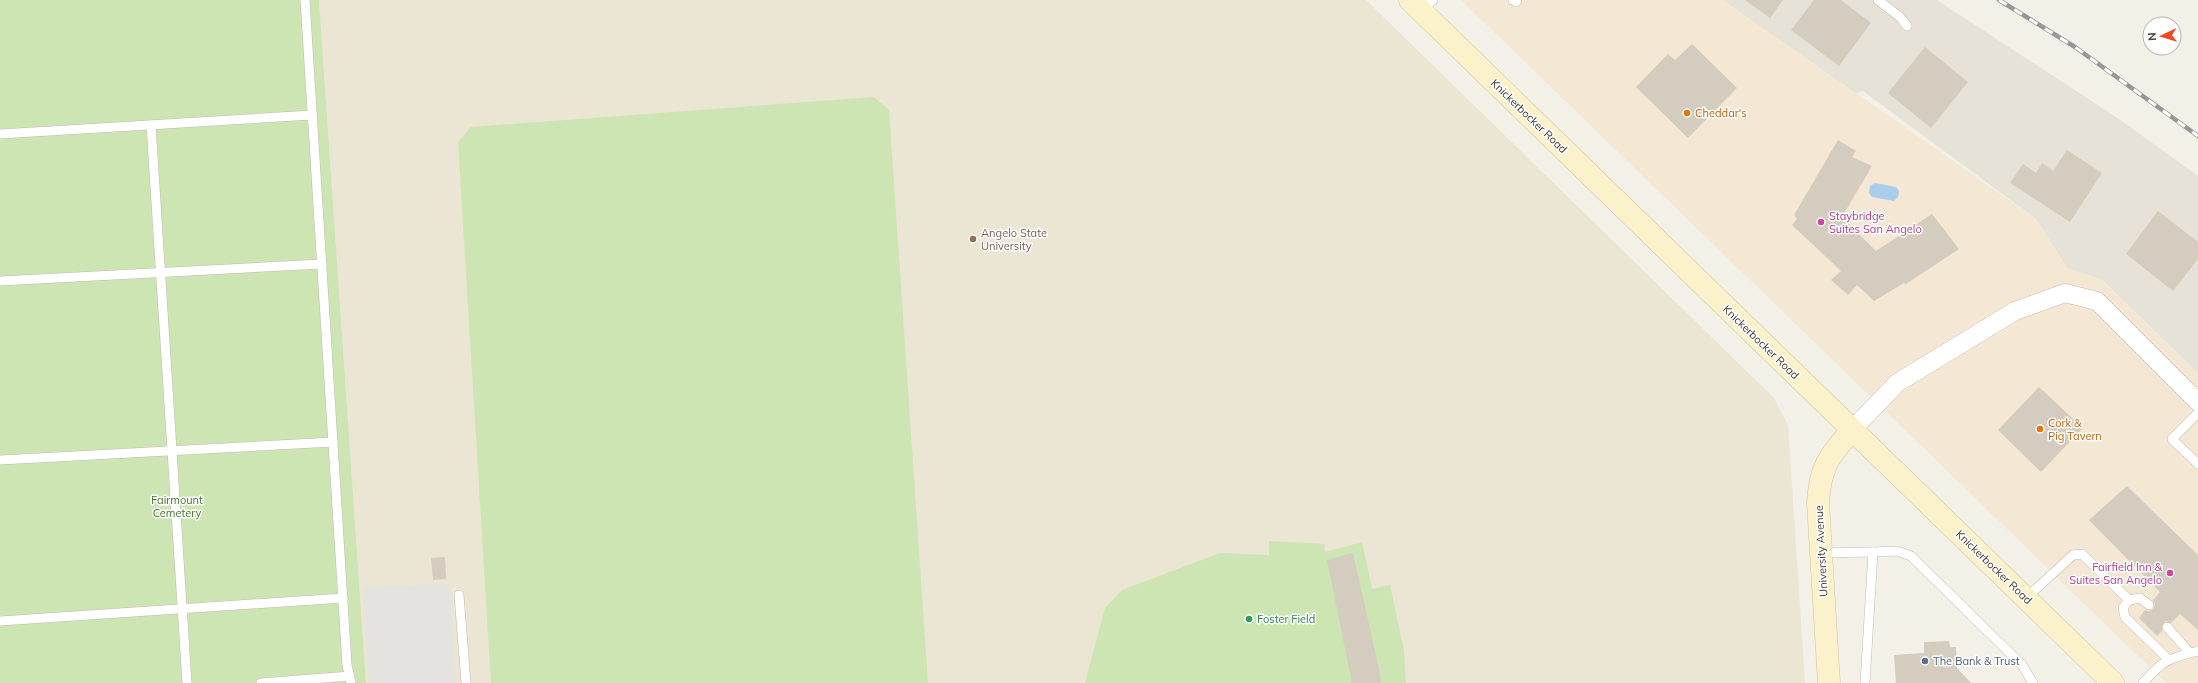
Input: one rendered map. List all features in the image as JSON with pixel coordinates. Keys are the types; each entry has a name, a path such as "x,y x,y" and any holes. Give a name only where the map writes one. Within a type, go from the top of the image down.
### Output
{"main road":[{"name":"Knickerbocker Road","path":"1421,4 1852,430 2026,598 2109,681"},
{"name":"University Avenue","path":"1829,683 1818,503 1819,481 1830,455 1852,430"}],"street":[{"path":"1852,430 1897,382 2015,311 2065,293 2098,301 2198,402"}],"lane":[{"path":"261,683 351,680 347,665 305,0"},
{"path":"1513,0 1516,2 1517,0"},
{"path":"1878,0 1900,17 1907,26"},
{"path":"0,134 312,115"},
{"path":"151,124 187,683"},
{"path":"0,281 322,264"},
{"path":"2198,413 2172,439 2198,464"},
{"path":"0,460 333,442"},
{"path":"1821,552 1897,551 1911,556 2022,665 2034,683"},
{"path":"1865,683 1873,552"},
{"path":"2026,598 2073,555 2082,554 2129,600"},
{"path":"459,595 466,683"},
{"path":"0,621 343,598"},
{"path":"2149,605 2140,598 2129,600 2123,608 2125,617 2168,659"},
{"path":"2167,627 2194,652"},
{"path":"2143,683 2154,670 2168,659 2194,652"}],"shaded area":[{"name":"Angelo State University","path":"319,0 1366,0 1774,398 1788,425 1805,683 366,683"},
{"path":"1461,0 1723,0 2036,219 2067,268 2102,280 2198,373 2198,683 2166,683"},
{"path":"1716,0 1937,0 2119,119 2198,176 2198,373 2102,280 2067,268 2036,219 1863,91 1848,96"},
{"path":"450,583 456,683 369,683 363,588"}],"green space":[{"name":"Fairmount Cemetery","path":"0,0 319,0 366,683 0,683"},
{"path":"874,97 889,110 928,683 491,683 458,142 471,127"},
{"name":"Foster Field","path":"1269,541 1324,544 1325,552 1362,542 1372,589 1390,585 1404,651 1406,683 1085,683 1105,608 1122,590 1220,553 1269,555"}],"water":[{"path":"1875,183 1896,187 1899,191 1898,197 1894,201 1872,197 1869,193 1870,186"}],"building":[{"path":"1745,0 1783,0 1770,18"},
{"path":"1814,0 1841,0 1871,23 1839,66 1791,30"},
{"name":"Cheddar's","path":"1692,44 1737,88 1688,138 1636,87 1668,54 1675,60"},
{"path":"1925,47 1968,82 1931,128 1888,93"},
{"name":"Staybridge Suites San Angelo","path":"1838,140 1856,151 1852,157 1872,166 1842,217 1876,251 1932,214 1959,249 1906,284 1904,283 1874,301 1857,285 1848,295 1831,280 1841,271 1792,225 1797,219 1794,215"},
{"path":"2067,150 2102,173 2070,222 2010,183 2023,164 2036,173 2042,163 2053,171"},
{"path":"2158,211 2198,242 2198,259 2173,291 2126,254"},
{"name":"Cork & Pig Tavern","path":"2039,387 2083,428 2041,472 1998,430"},
{"name":"Fairfield Inn & Suites San Angelo","path":"2127,486 2198,555 2198,630 2180,614 2171,623 2166,621 2163,623 2162,631 2157,636 2139,618 2145,610 2149,611 2153,609 2155,605 2153,600 2160,592 2089,520"},
{"path":"1353,553 1381,683 1352,683 1327,560"},
{"path":"445,557 446,579 433,580 431,558"},
{"name":"The Bank & Trust","path":"1949,641 1950,647 1956,647 1957,668 1971,683 1896,683 1894,655 1924,653 1924,642"}],"railway":[{"path":"1999,0 2075,47 2198,136"}],"place":[{"name":"Cheddar's","path":"1687,113"},
{"name":"Staybridge Suites San Angelo","path":"1821,222"},
{"name":"Angelo State University","path":"973,239"},
{"name":"Cork & Pig Tavern","path":"2040,429"},
{"name":"Fairfield Inn & Suites San Angelo","path":"2170,573"},
{"name":"Foster Field","path":"1249,619"},
{"name":"The Bank & Trust","path":"1925,661"}]}
